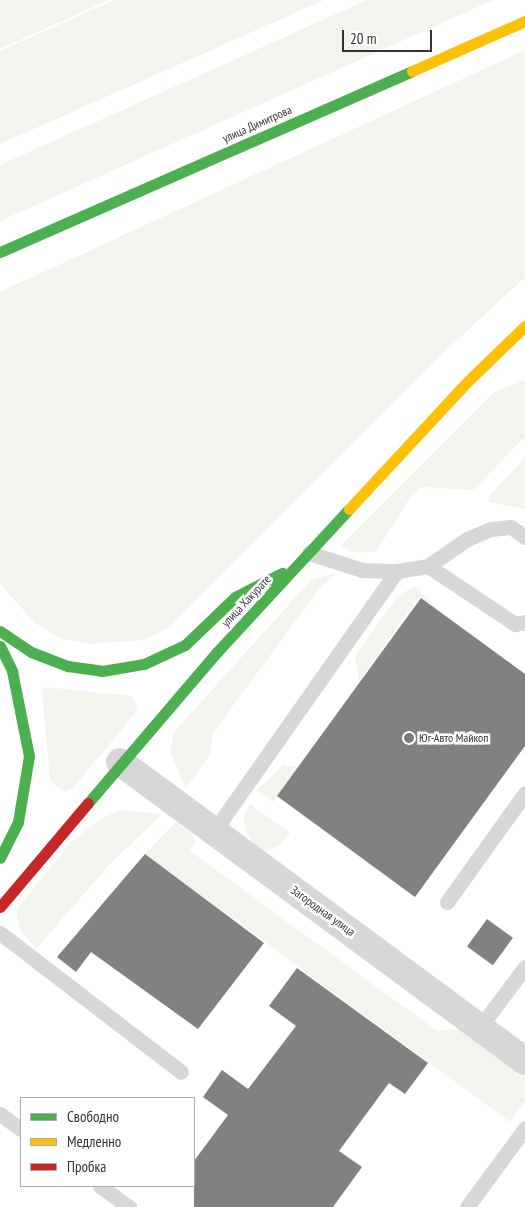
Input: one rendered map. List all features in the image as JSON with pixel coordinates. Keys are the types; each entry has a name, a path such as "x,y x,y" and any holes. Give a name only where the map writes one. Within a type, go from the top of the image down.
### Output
{"main road":[{"name":"улица Димитрова","path":"0,252 525,21"},
{"name":"улица Хакурате","path":"0,907 120,762 298,564 525,326"},
{"path":"0,631 31,652 68,666 102,671 144,664 185,645 235,597 298,564"},
{"path":"0,646 12,671 29,756 18,822 0,858"}],"street":[{"name":"Загородная улица","path":"120,762 525,1061"}],"lane":[{"path":"309,553 362,570 397,571 428,566 468,539 491,529 512,527 525,536"},
{"path":"428,566 515,624 525,622"},
{"path":"214,831 397,571"},
{"path":"447,902 525,793"},
{"path":"0,933 181,1072"},
{"path":"480,1027 525,967"},
{"path":"0,1114 20,1128"},
{"path":"467,1207 525,1128"},
{"path":"101,1187 129,1207"}],"shaded area":[{"path":"0,0 109,0 0,49"},
{"path":"114,0 324,0 0,144 0,51"},
{"path":"367,0 493,0 0,221 0,165"},
{"path":"525,50 525,277 440,356 170,626 144,640 89,644 59,638 35,623 0,584 0,292"},
{"path":"525,380 525,437 473,490 422,487 411,496 376,552 352,552 341,545 493,393"},
{"path":"525,458 525,509 489,502 490,495"},
{"path":"336,573 320,588 212,734 211,753 186,788 170,752 174,732 311,580"},
{"path":"415,586 441,612 420,596 359,681 355,656 398,596"},
{"path":"45,687 131,696 137,704 136,712 73,788 64,792 50,781 42,690"},
{"path":"283,765 298,767 273,802 257,790"},
{"path":"250,804 290,833 279,846 267,851 255,845 246,832 244,817"},
{"path":"120,810 162,814 110,864 36,949 20,929 16,910 71,842 101,819"},
{"path":"176,822 192,833 195,842 190,851 437,1031 463,1028 525,1073 525,1102 510,1122 145,854"}],"building":[{"path":"421,598 525,674 525,746 415,897 277,796"},
{"path":"145,854 264,943 198,1029 91,952 76,972 57,957"},
{"path":"487,919 513,938 493,965 467,947"},
{"path":"297,968 428,1063 405,1094 389,1083 339,1151 362,1167 333,1207 194,1207 195,1160 228,1115 203,1097 222,1070 248,1089 296,1026 269,1006"}],"traffic: fast":[{"path":"0,252 412,71"},
{"path":"88,803 217,652 349,509"},
{"path":"0,631 31,652 68,666 102,671 144,664 185,645 235,597 282,573"},
{"path":"0,646 12,671 29,756 18,822 0,858"}],"traffic: slow":[{"path":"412,71 525,21"},
{"path":"349,509 469,380 525,326"}],"traffic: jam":[{"path":"0,907 88,803"}],"place":[{"name":"Юг-Авто Майкоп","path":"409,738"}]}
